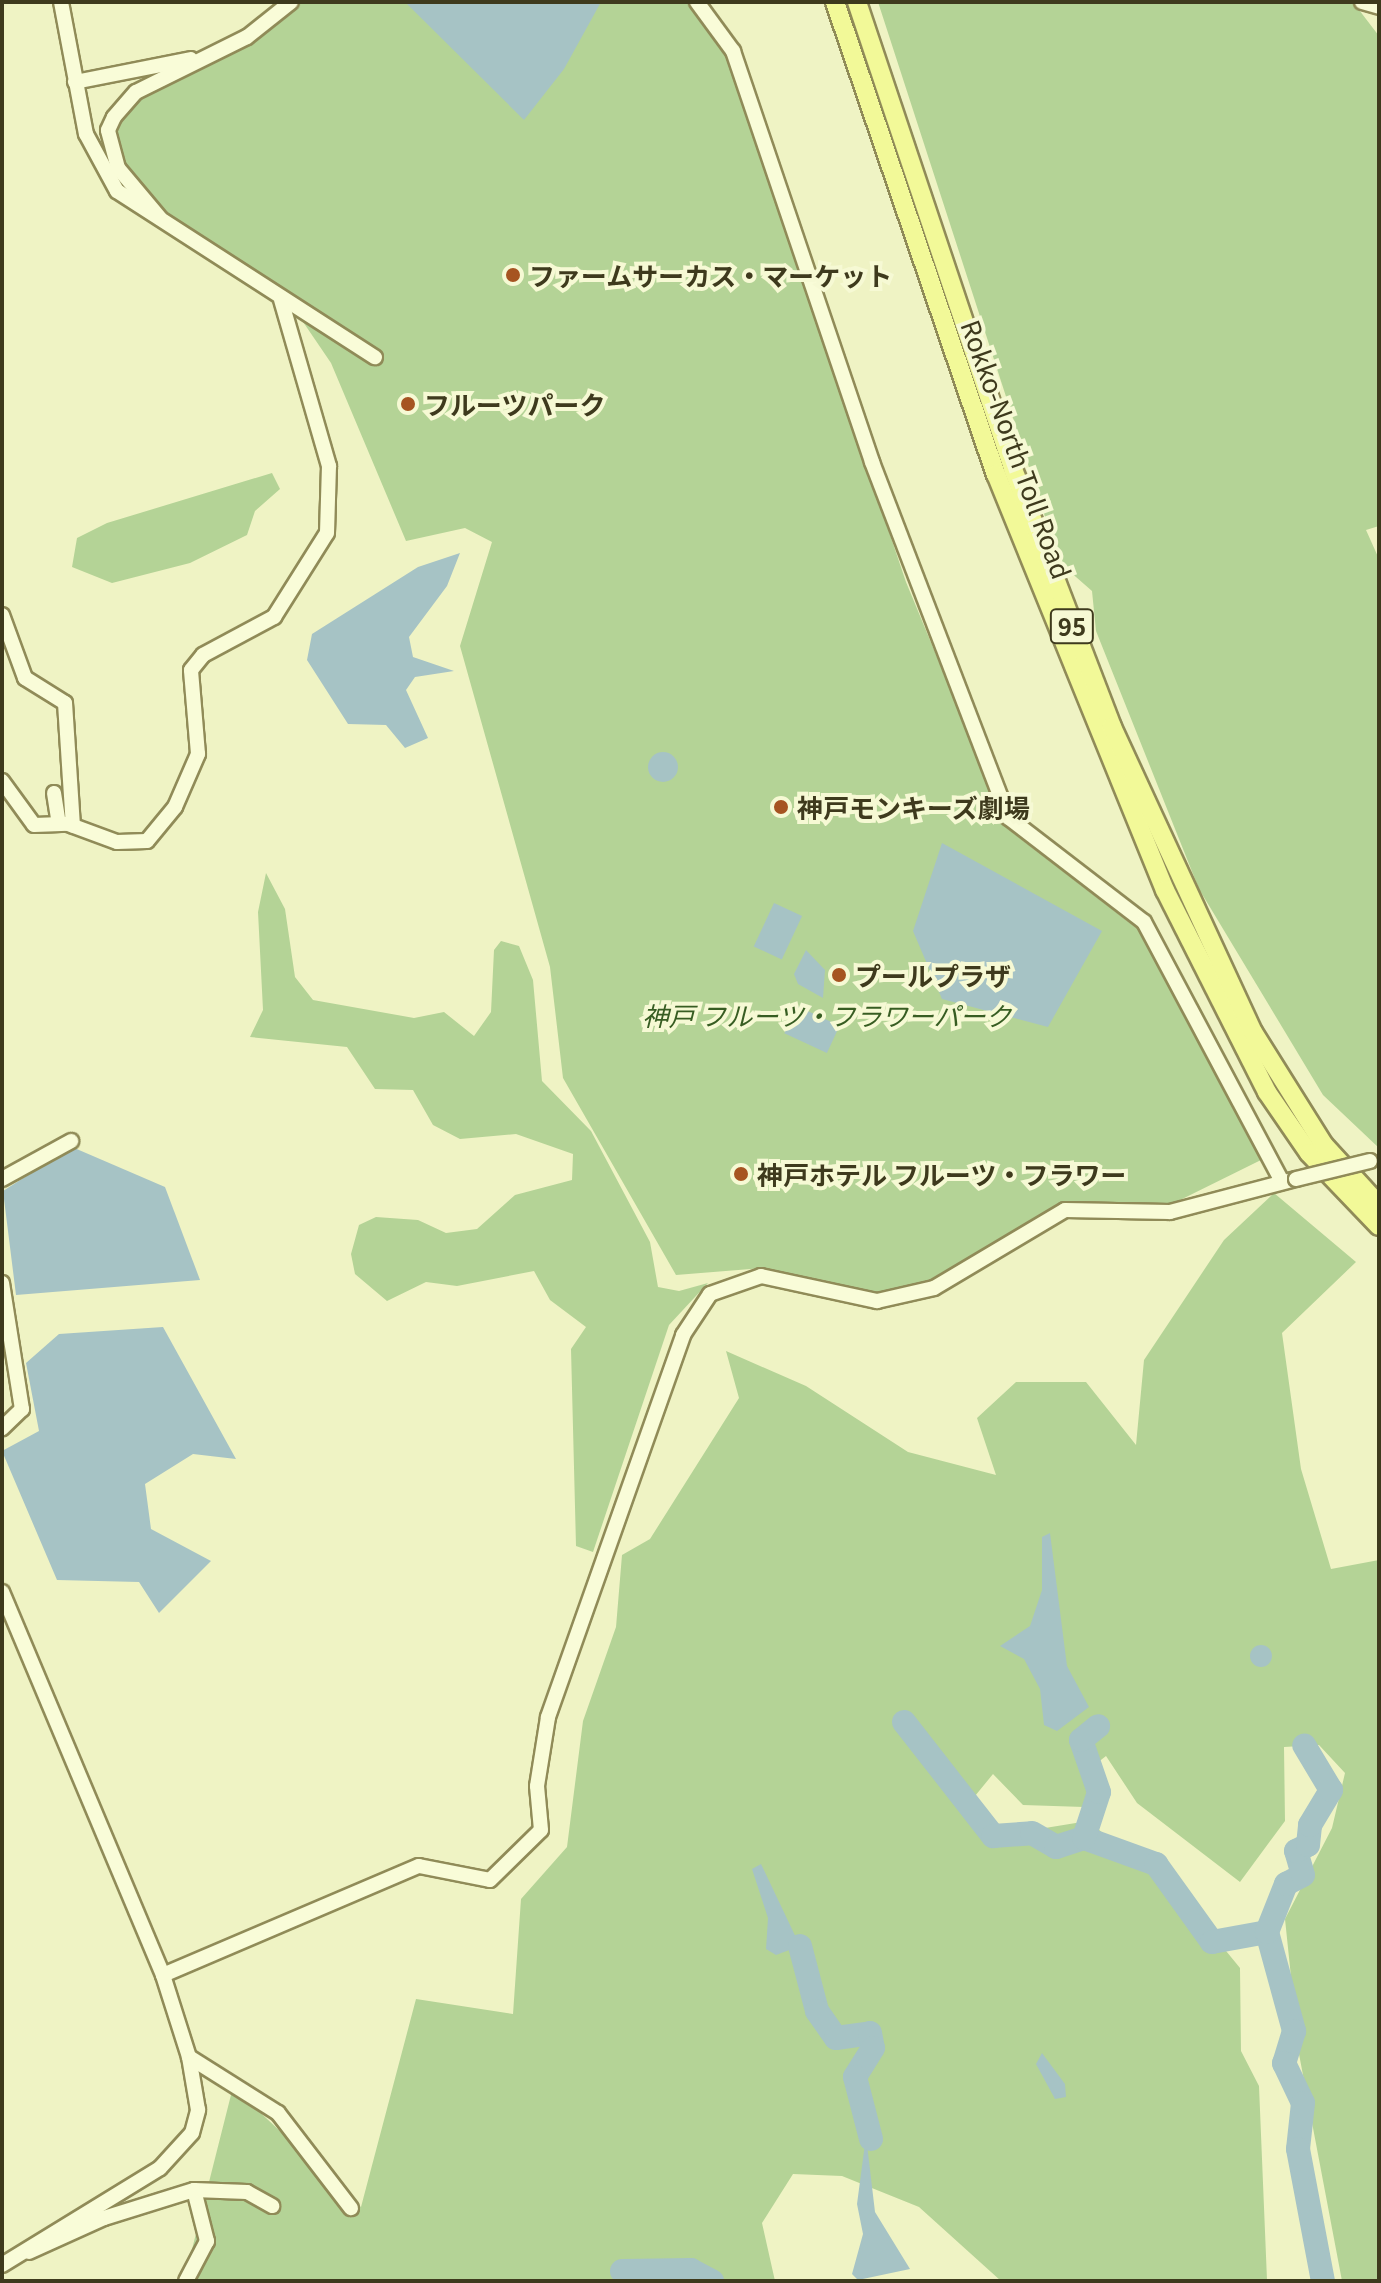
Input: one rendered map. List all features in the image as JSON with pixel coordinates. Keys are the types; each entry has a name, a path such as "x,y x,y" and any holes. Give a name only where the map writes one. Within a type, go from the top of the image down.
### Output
{"main road":[{"path":"827,2 867,89"},
{"name":"Rokko-North Toll Road","path":"835,2 996,474 1165,890 1267,1092 1309,1153 1379,1226"},
{"name":"Rokko-North Toll Road","path":"857,2 1013,469 1118,741 1209,948 1268,1059 1324,1145 1379,1205"}],"street":[{"path":"61,2 86,134 104,174 132,206 375,357"},
{"path":"188,242 123,179 108,130 136,92 199,57 247,37 291,2"},
{"path":"697,2 733,51 872,462 1009,818 1144,922 1289,1180"},
{"path":"1362,2 1379,7"},
{"path":"75,82 199,57"},
{"path":"2,781 34,825 66,825 132,844 161,827 198,754 191,670 203,655 274,617 327,533 329,466 281,300"},
{"path":"2,615 25,678 65,703 66,825"},
{"path":"54,793 66,825"},
{"path":"2,1179 71,1141"},
{"path":"163,1975 419,1866 490,1880 513,1866 541,1830 537,1786 548,1717 683,1335 710,1294 761,1276 877,1301 934,1288 1065,1210 1170,1212 1375,1160"},
{"path":"2,1285 22,1409 2,1442"},
{"path":"2,1428 22,1409"},
{"path":"2,1592 163,1975 189,2057 198,2110 180,2152 2,2265"},
{"path":"189,2057 278,2113 351,2208"},
{"path":"18,2255 194,2190 247,2192 272,2206"},
{"path":"186,2281 207,2241 194,2190"}],"green space":[{"name":"神戸 フルーツ・フラワーパーク","path":"294,2 691,2 728,56 906,582 1008,829 1139,930 1261,1160 1170,1205 1065,1206 931,1283 880,1293 763,1268 676,1275 563,1078 550,967 460,646 492,542 465,528 406,541 331,363 282,291 130,191 117,132 128,106"},
{"path":"878,2 1353,2 1379,36 1379,526 1366,530 1379,559 1379,1148 1323,1095 1199,889 1096,631 1092,591 1060,563"},
{"path":"272,473 280,489 255,511 247,535 190,563 112,583 72,567 77,538 107,523"},
{"path":"266,873 285,909 295,977 313,1000 414,1018 444,1012 474,1036 491,1012 494,950 501,941 519,946 533,980 542,1081 591,1131 650,1242 658,1287 679,1291 708,1283 669,1325 593,1552 576,1546 571,1349 586,1327 550,1300 534,1271 457,1286 426,1282 387,1301 355,1274 351,1254 359,1225 376,1217 418,1220 446,1233 477,1229 515,1195 572,1180 573,1154 516,1134 460,1139 433,1125 413,1090 375,1089 347,1047 250,1037 263,1010 258,912"},
{"path":"1274,1193 1356,1262 1282,1333 1301,1469 1331,1569 1379,1560 1379,2281 1342,2281 1299,2054 1285,1919 1332,1828 1345,1773 1319,1745 1284,1747 1285,1821 1240,1882 1137,1803 1106,1756 1092,1767 1084,1807 1023,1805 993,1774 975,1796 1002,1835 1088,1821 1181,1896 1240,1968 1241,2051 1259,2086 1267,2280 1001,2281 919,2207 842,2176 793,2174 762,2223 775,2281 184,2281 233,2087 361,2207 416,1999 513,2014 521,1899 567,1847 583,1721 616,1627 622,1555 650,1539 739,1398 726,1351 806,1386 908,1452 996,1475 977,1418 1016,1382 1086,1382 1136,1445 1144,1360 1224,1240"}],"water":[{"path":"601,2 564,69 524,120 407,4"},
{"path":"460,553 447,586 409,637 413,657 454,671 415,677 406,690 428,738 405,748 386,725 348,724 307,660 312,634 418,567"},
{"path":"663,752 674,756 678,767 674,778 663,782 652,778 648,767 652,756"},
{"path":"942,843 1102,931 1048,1027 942,999 913,931"},
{"path":"774,903 802,916 782,960 754,947"},
{"path":"806,950 825,970 823,998 798,984 794,974"},
{"path":"797,1006 840,1026 827,1053 784,1033"},
{"path":"72,1147 165,1187 200,1280 16,1295 3,1191"},
{"path":"163,1327 236,1459 193,1454 145,1484 151,1529 211,1561 159,1613 139,1582 57,1580 2,1451 39,1431 26,1363 59,1334"},
{"path":"1050,1533 1067,1666 1089,1707 1057,1731 1044,1725 1040,1689 1024,1659 1000,1646 1030,1626 1042,1590 1042,1537"},
{"path":"1261,1645 1269,1648 1272,1656 1269,1664 1261,1667 1253,1664 1250,1656 1253,1648"},
{"path":"761,1864 800,1946 776,1955 766,1949 768,1918 752,1869"},
{"path":"1042,2053 1065,2084 1066,2097 1055,2099 1036,2064"},
{"path":"866,2136 875,2212 910,2269 858,2280 852,2274 863,2234 857,2204"}],"waterway":[{"path":"904,1722 993,1836 1032,1833 1056,1847 1084,1838 1156,1864 1212,1942 1267,1932 1294,2031 1284,2063 1303,2103 1298,2149 1323,2281"},
{"path":"1084,1838 1099,1792 1081,1740 1098,1726"},
{"path":"1267,1932 1286,1884 1303,1875 1296,1851 1308,1845 1310,1825 1331,1790 1304,1745"},
{"path":"800,1946 817,2011 836,2038 870,2033 873,2048 855,2077 871,2139"},
{"path":"622,2271 691,2270 712,2281"}],"place":[{"name":"ファームサーカス・マーケット","path":"513,275"},
{"name":"フルーツパーク","path":"408,404"},
{"name":"神戸モンキーズ劇場","path":"781,807"},
{"name":"プールプラザ","path":"839,975"},
{"name":"神戸ホテル フルーツ・フラワー","path":"741,1174"}]}
